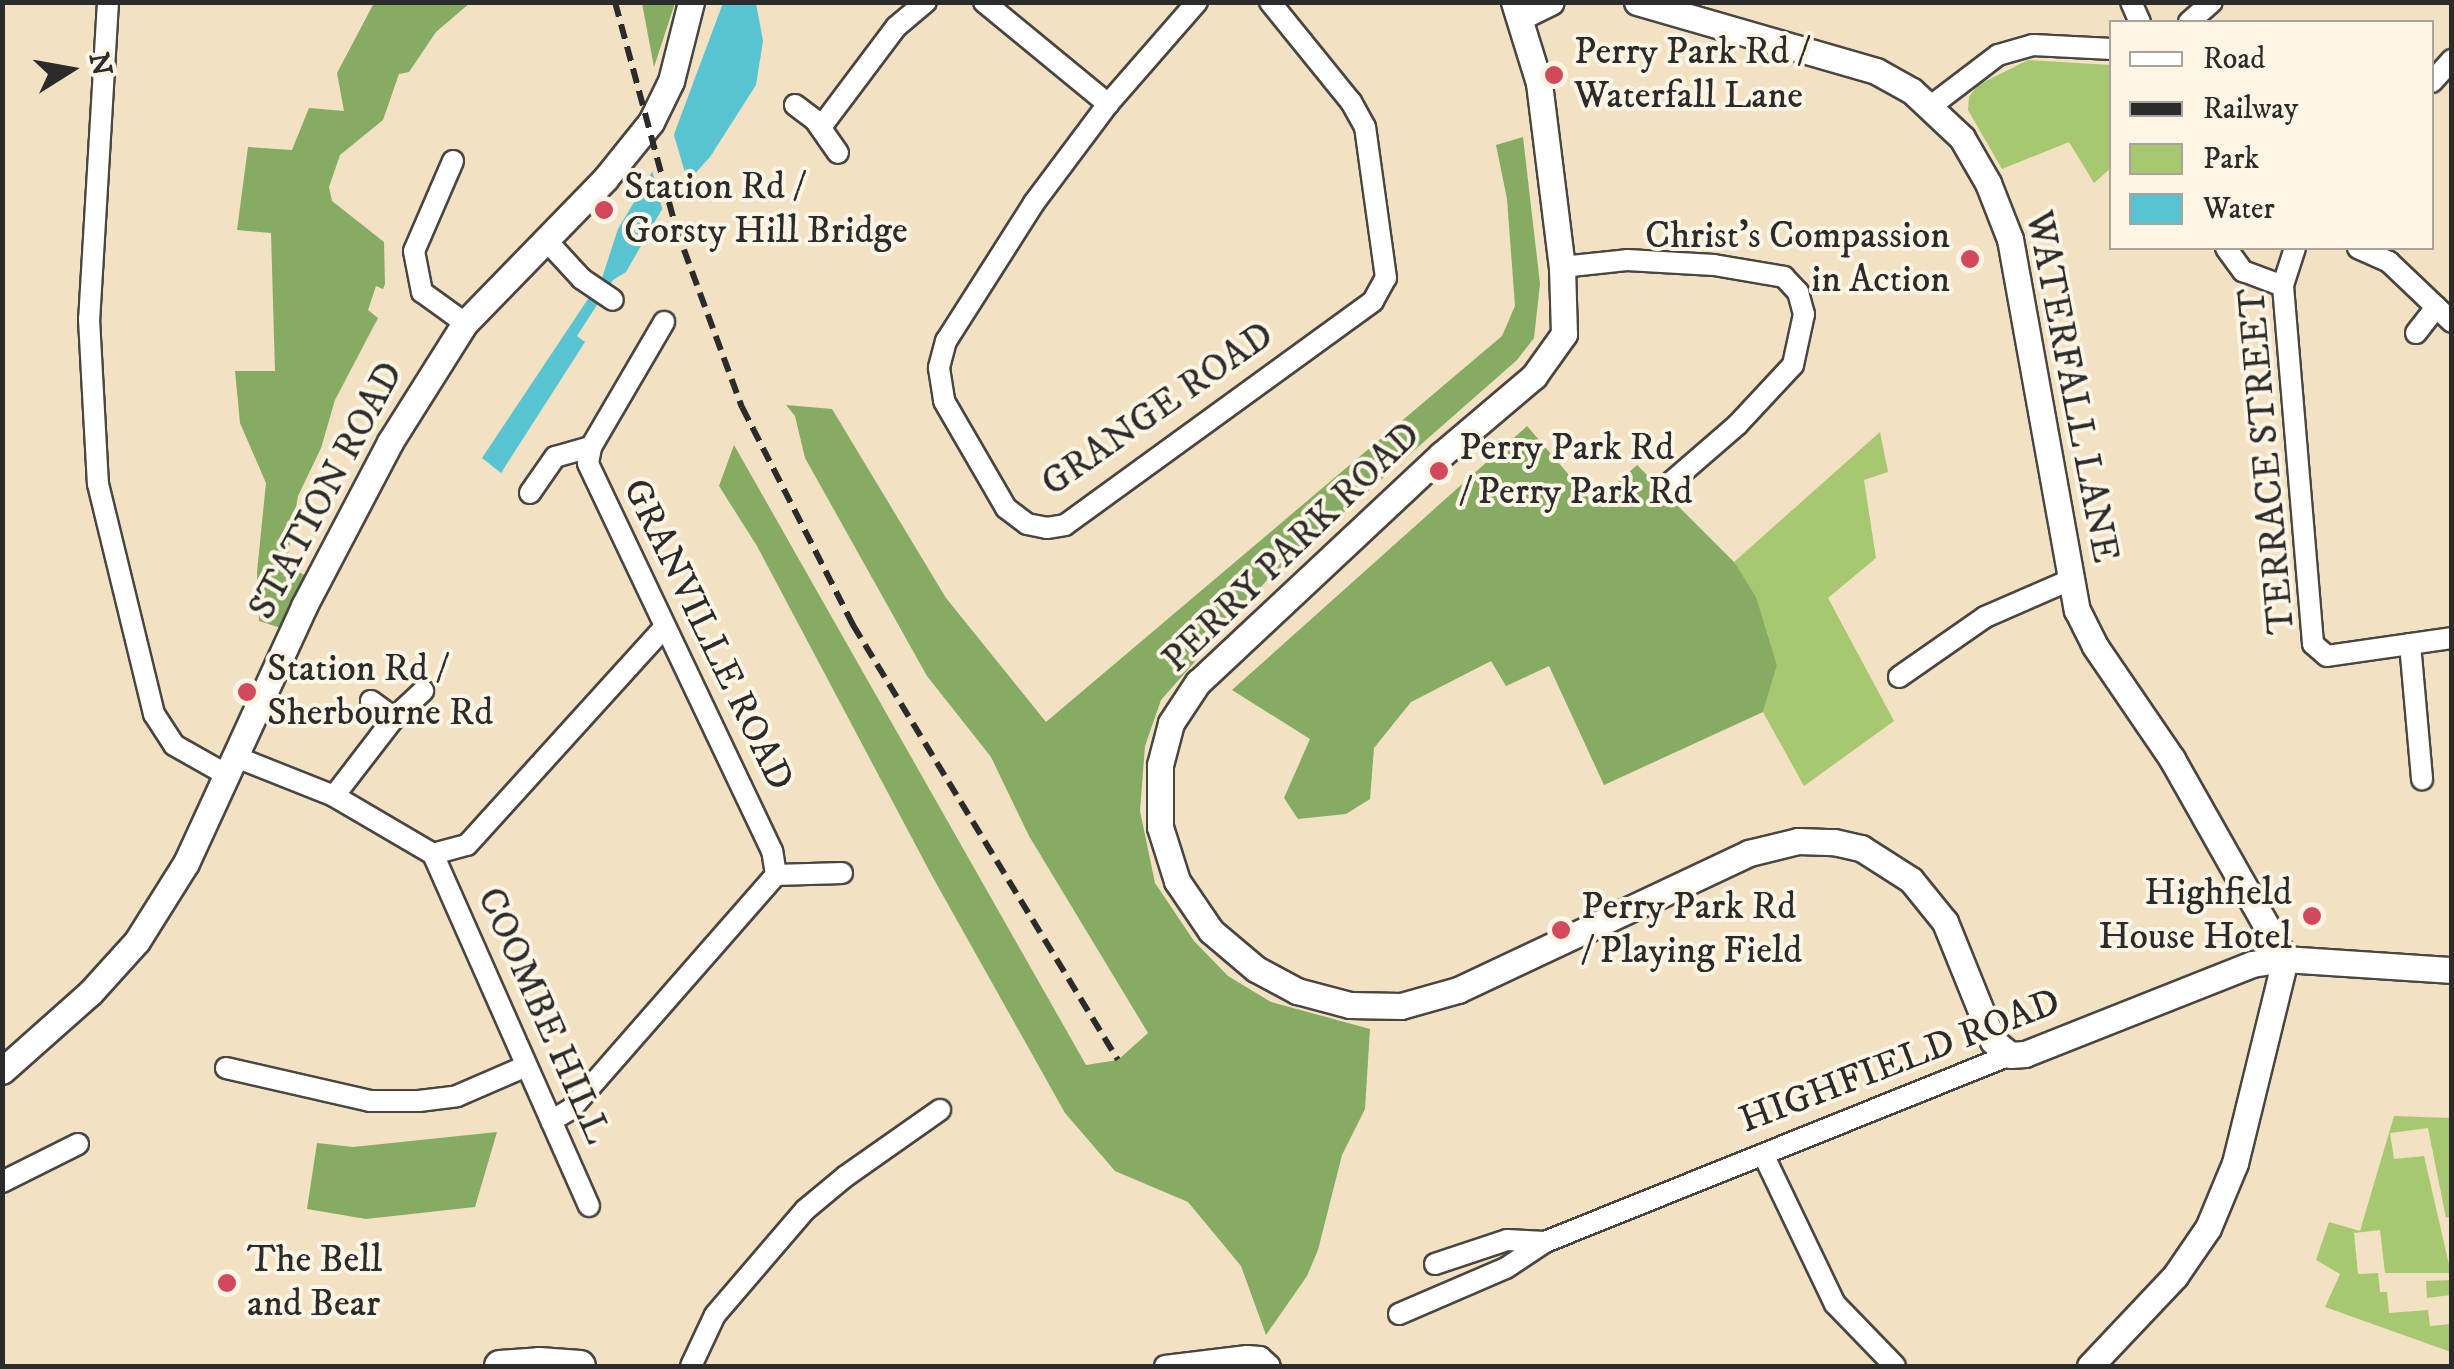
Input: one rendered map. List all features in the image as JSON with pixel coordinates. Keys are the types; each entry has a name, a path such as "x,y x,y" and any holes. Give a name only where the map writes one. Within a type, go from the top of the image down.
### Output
{"main road":[{"path":"500,1366 580,1366"}],"street":[{"path":"108,2 89,320 98,484 154,714 174,744 334,796 433,854 468,845 664,626"},
{"name":"STATION ROAD","path":"2,1070 90,993 136,941 186,863 345,524 465,322 605,179 652,122 670,80 691,2"},
{"path":"821,128 896,27 926,2"},
{"path":"984,2 1108,104"},
{"name":"GRANGE ROAD","path":"1197,2 1108,104 982,279 946,341 939,368 944,401 1006,508 1028,524 1065,526 1372,301 1386,278 1365,127 1352,102 1270,2"},
{"path":"1517,10 1551,2"},
{"name":"WATERFALL LANE","path":"1637,2 1876,71 1931,106 1962,138 1988,184 2010,239 2077,610 2095,646 2172,759 2285,959"},
{"path":"2191,20 2212,2"},
{"name":"PERRY PARK ROAD","path":"1517,10 1540,83 1562,267 1564,334 1546,365 1198,682 1171,724 1160,765 1160,827 1169,862 1188,902 1234,952 1296,992 1350,1006 1401,1006 1458,990 1749,852 1798,841 1861,848 1911,880 1945,922 1994,1041 2010,1055"},
{"path":"1931,106 1998,55 2034,45 2109,49"},
{"path":"2434,80 2452,60"},
{"path":"796,105 821,128 838,153"},
{"path":"452,161 414,251 422,292 465,322"},
{"path":"546,240 582,279 613,300"},
{"path":"2227,250 2243,271 2282,286"},
{"name":"TERRACE STREET","path":"2294,250 2282,286 2314,644 2327,656 2452,638"},
{"path":"2362,250 2389,262 2444,314 2416,333"},
{"path":"1562,267 1627,260 1714,266 1784,277 1798,292 1804,314 1793,365 1737,425 1663,489"},
{"name":"GRANVILLE ROAD","path":"664,322 591,447 588,463 772,851 776,876"},
{"path":"530,492 555,458 591,447"},
{"path":"1899,677 1986,617 2070,580"},
{"path":"2410,644 2422,779"},
{"path":"334,796 394,718 423,691"},
{"path":"371,701 394,718"},
{"name":"COOMBE HILL","path":"433,854 524,1067 589,1206"},
{"path":"550,1121 571,1110 776,876 842,873"},
{"path":"2090,1366 2175,1276 2208,1228 2235,1163 2285,959"},
{"name":"HIGHFIELD ROAD","path":"1546,1242 2010,1055 2025,1054 2252,964 2285,959 2452,970"},
{"path":"226,1068 370,1101 419,1101 456,1096 524,1067"},
{"path":"691,1366 715,1316 805,1210 940,1110"},
{"path":"2,1182 78,1144"},
{"path":"1764,1156 1835,1304 1896,1366"},
{"path":"1435,1264 1507,1240 1546,1242"},
{"path":"1399,1314 1506,1268 1546,1242"},
{"path":"1165,1366 1247,1356 1260,1357 1270,1366"}],"green space":[{"path":"374,3 470,3 436,32 409,72 399,74 383,120 340,155 329,187 332,201 384,242 385,284 383,289 376,286 368,310 378,318 335,400 321,448 298,496 286,566 307,576 284,629 259,621 257,572 266,483 240,423 235,371 275,371 271,233 237,230 248,147 292,150 309,108 344,111 337,73"},
{"path":"642,3 675,3 654,67"},
{"path":"2028,60 2109,65 2109,170 2094,183 2069,142 2002,169 1968,110 1969,97 1978,85"},
{"path":"1523,137 1540,284 1534,338 1517,360 1268,579 1161,700 1145,746 1140,811 1155,883 1194,941 1228,976 1271,1002 1370,1029 1365,1109 1342,1155 1318,1250 1307,1276 1266,1335 1241,1266 1188,1202 1115,1171 1065,1113 931,874 757,546 719,486 734,445 1086,1065 1118,1060 1148,1033 1029,836 991,757 927,676 805,458 795,416 786,405 832,409 946,598 1046,722 1502,336 1515,306 1507,199 1496,145"},
{"path":"1527,426 1594,504 1637,465 1734,562 1756,597 1777,666 1763,712 1604,785 1549,666 1506,686 1491,661 1411,702 1374,748 1370,799 1346,814 1298,819 1284,798 1310,739 1232,690"},
{"path":"1880,432 1888,472 1864,480 1876,558 1828,598 1894,721 1804,786 1763,712 1777,666 1734,562"},
{"path":"2394,1116 2451,1118 2451,1216 2446,1218 2428,1128 2390,1133 2394,1159 2424,1156 2451,1273 2385,1273 2380,1230 2354,1233 2358,1274 2378,1273 2380,1292 2387,1292 2389,1313 2428,1310 2430,1326 2451,1324 2451,1352 2325,1307 2340,1274 2316,1260 2329,1222 2360,1231"},
{"path":"497,1132 475,1207 366,1219 307,1209 317,1143 353,1147"},
{"path":"2451,1280 2451,1295 2427,1298 2426,1281"}],"water":[{"path":"723,3 756,3 763,41 756,85 710,157 661,211 626,272 613,280 577,336 585,342 501,473 482,458 602,278 618,229 673,137"}],"pier":[{"path":"671,125 689,186 664,216 650,162"}],"railway":[{"path":"615,2 676,228 742,407 853,625 1118,1060"}],"place":[{"name":"Perry Park Rd / Waterfall Lane","path":"1554,75"},
{"name":"Station Rd / Gorsty Hill Bridge","path":"604,210"},
{"name":"Christ's Compassion in Action","path":"1970,259"},
{"name":"Perry Park Rd / Perry Park Rd","path":"1439,471"},
{"name":"Station Rd / Sherbourne Rd","path":"247,692"},
{"name":"Highfield House Hotel","path":"2312,916"},
{"name":"Perry Park Rd / Playing Field","path":"1561,930"},
{"name":"The Bell and Bear","path":"227,1283"}]}
